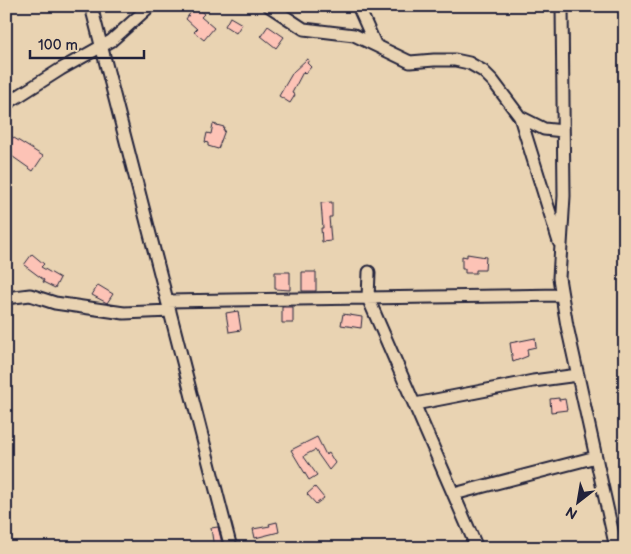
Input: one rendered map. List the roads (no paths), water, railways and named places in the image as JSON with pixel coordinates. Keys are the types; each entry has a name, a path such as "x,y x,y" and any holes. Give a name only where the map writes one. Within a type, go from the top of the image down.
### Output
{"street":[{"path":"91,6 231,548"},
{"path":"6,104 61,68 102,46 150,6"},
{"path":"269,6 304,29 354,34 410,62 456,60 469,63 483,72 493,81 520,117 561,248"},
{"path":"358,6 375,44"},
{"path":"562,6 564,196 559,278 561,295 616,548"},
{"path":"520,117 544,129 563,131"},
{"path":"368,272 368,298 477,548"},
{"path":"6,298 30,295 55,303 124,313 169,306 368,298 561,295"},
{"path":"415,404 532,381 578,375"},
{"path":"454,494 596,457"}]}
